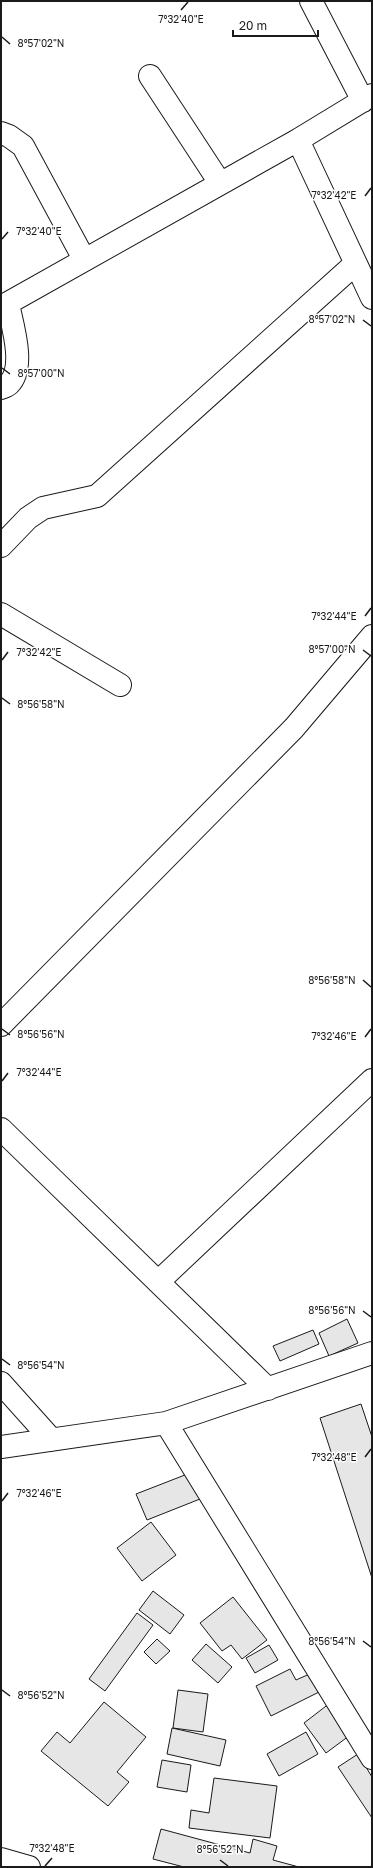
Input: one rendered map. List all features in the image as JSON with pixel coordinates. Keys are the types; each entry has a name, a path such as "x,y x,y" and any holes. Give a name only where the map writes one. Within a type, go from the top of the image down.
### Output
{"street":[{"path":"1,388 9,384 17,369 15,336 4,305 84,258 298,140 367,98 311,1"},
{"path":"150,76 220,183"},
{"path":"1,133 10,136 23,146 84,258"},
{"path":"298,140 372,298"},
{"path":"1,546 28,518 44,508 97,496 355,264"},
{"path":"1,614 120,685"},
{"path":"1,1025 294,728 372,636"},
{"path":"158,1282 372,1080"},
{"path":"1,1129 268,1389"},
{"path":"1,1447 166,1423 372,1353"},
{"path":"1,1383 52,1440"},
{"path":"166,1423 372,1758"},
{"path":"1,1860 29,1867"}],"building":[{"path":"347,1319 358,1343 329,1356 319,1333"},
{"path":"313,1330 319,1344 280,1361 273,1346"},
{"path":"361,1404 372,1437 372,1578 320,1418"},
{"path":"190,1473 200,1499 147,1520 136,1494"},
{"path":"151,1522 176,1555 142,1581 117,1548"},
{"path":"153,1591 184,1615 170,1634 139,1610"},
{"path":"233,1597 267,1640 242,1659 231,1645 222,1651 200,1623"},
{"path":"137,1613 153,1625 105,1691 89,1679"},
{"path":"157,1639 170,1651 156,1664 144,1652"},
{"path":"206,1644 232,1667 218,1683 192,1660"},
{"path":"269,1645 278,1660 255,1673 246,1658"},
{"path":"290,1669 296,1680 314,1672 323,1690 271,1716 256,1686"},
{"path":"178,1690 208,1694 203,1732 173,1728"},
{"path":"104,1702 146,1737 117,1772 129,1782 108,1806 41,1751 57,1732 70,1743"},
{"path":"330,1703 353,1733 326,1753 304,1723"},
{"path":"172,1728 226,1740 220,1766 167,1754"},
{"path":"306,1732 318,1754 279,1776 267,1754"},
{"path":"358,1754 372,1777 372,1818 338,1767"},
{"path":"162,1760 191,1765 187,1792 157,1787"},
{"path":"214,1778 277,1786 270,1838 189,1828 191,1810 209,1813"},
{"path":"161,1829 250,1853 253,1839 277,1846 273,1860 299,1867 184,1867 153,1859"}]}
